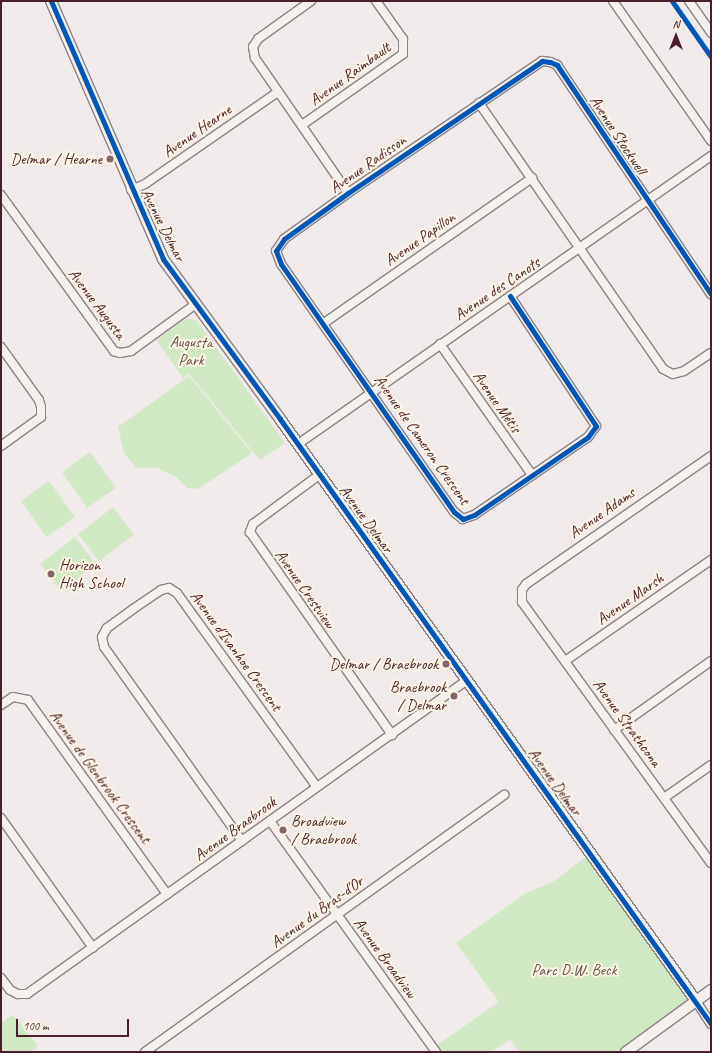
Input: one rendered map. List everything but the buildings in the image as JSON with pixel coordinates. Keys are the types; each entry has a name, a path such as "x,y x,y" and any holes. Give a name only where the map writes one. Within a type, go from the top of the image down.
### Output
{"street":[{"name":"Avenue Delmar","path":"51,1 131,190 163,259 298,444 711,1024"},
{"name":"Avenue Raimbault","path":"311,1 258,39 253,47 255,58 348,193"},
{"name":"Avenue Raimbault","path":"302,125 404,54 403,39 376,1"},
{"path":"613,1 711,141"},
{"path":"688,1 711,33"},
{"name":"Avenue Stockwell","path":"479,103 542,61 557,65 646,201 711,294"},
{"name":"Avenue Hearne","path":"131,190 145,184 278,92"},
{"path":"479,103 663,369 673,374 684,372 711,353"},
{"name":"Avenue Radisson","path":"276,251 284,238 479,103"},
{"name":"Avenue des Canots","path":"298,444 440,344 580,249 711,156"},
{"name":"Avenue Papillon","path":"324,323 532,178"},
{"name":"Avenue Augusta","path":"1,195 114,351 120,353 131,350 196,304"},
{"name":"Avenue de Cameron Crescent","path":"276,251 281,264 324,323 454,512 463,519 474,515 588,437 596,426 510,296"},
{"name":"Avenue Métis","path":"440,344 532,475"},
{"path":"1,347 39,400 41,416 1,446"},
{"name":"Avenue Adams","path":"522,602 522,590 526,584 711,456"},
{"name":"Avenue Crestview","path":"319,475 253,524 250,532 392,734"},
{"name":"Avenue Marsh","path":"565,661 711,560"},
{"name":"Avenue d'Ivanhoe Crescent","path":"242,841 104,647 102,637 107,628 133,609 161,590 169,588 177,593 317,787"},
{"name":"Avenue Strathcona","path":"522,602 710,862"},
{"path":"614,730 711,661"},
{"name":"Avenue Braebrook","path":"1,978 10,990 18,994 27,994 466,681"},
{"name":"Avenue de Glenbrook Crescent","path":"1,705 13,697 28,700 167,894"},
{"path":"664,798 711,765"},
{"name":"Avenue du Bras-d'Or","path":"145,1052 504,794"},
{"path":"1,818 93,948"},
{"name":"Avenue Broadview","path":"270,821 436,1052"},
{"path":"626,1052 711,990"}],"green space":[{"name":"Augusta Park","path":"187,318 197,321 285,443 260,460 189,374 183,379 156,340"},
{"path":"189,376 252,453 198,489 187,488 176,477 157,468 136,468 124,453 118,427"},
{"path":"90,452 116,488 87,508 62,472"},
{"path":"49,481 75,517 46,537 21,501"},
{"path":"113,507 134,535 99,561 78,534"},
{"path":"75,537 96,564 61,591 40,564"},
{"name":"Parc D.W. Beck","path":"589,854 696,1001 626,1052 519,1052 510,1040 491,1052 436,1052 433,1048 499,1002 456,943 524,894 554,881"},
{"path":"13,1015 38,1046 29,1052 1,1052 1,1023"}],"cycle path":[{"path":"51,1 163,259 280,419 711,1024"},
{"path":"672,1 711,57"},
{"path":"510,296 596,426 588,437 474,515 463,519 454,512 281,264 276,251 284,239 348,193 542,61 557,65 711,294"}],"place":[{"name":"Delmar / Hearne","path":"110,159"},
{"name":"Horizon High School","path":"51,574"},
{"name":"Delmar / Braebrook","path":"446,664"},
{"name":"Braebrook / Delmar","path":"454,696"},
{"name":"Broadview / Braebrook","path":"283,830"}]}
